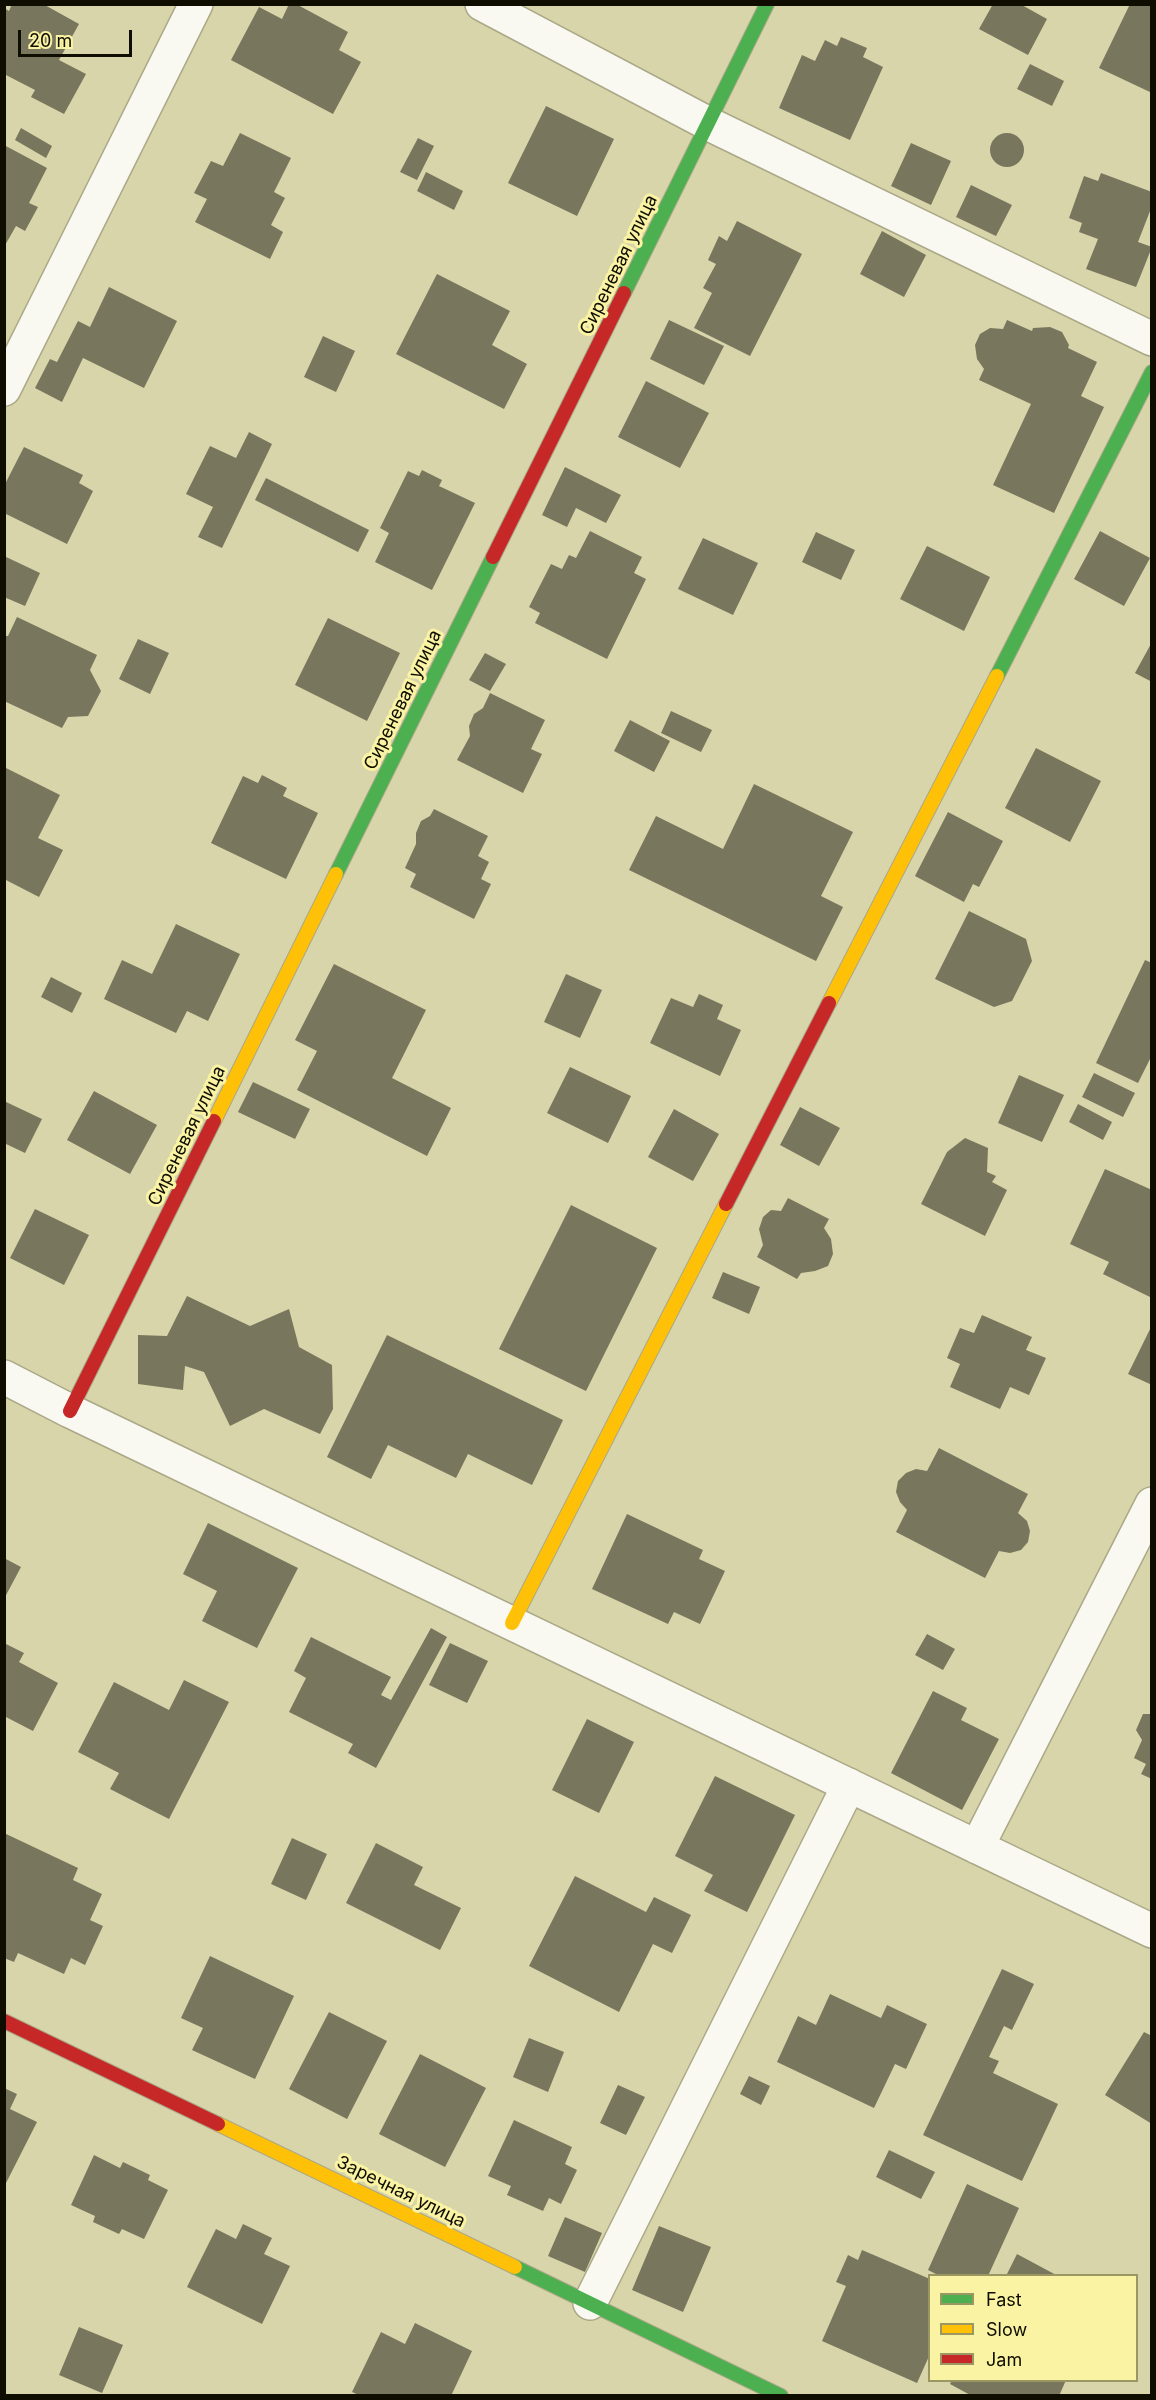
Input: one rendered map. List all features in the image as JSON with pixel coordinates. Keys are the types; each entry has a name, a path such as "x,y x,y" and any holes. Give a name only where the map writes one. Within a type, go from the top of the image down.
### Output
{"street":[{"path":"4,389 196,4"},
{"path":"482,4 709,124 1152,339"},
{"name":"Сиреневая улица","path":"70,1412 767,4"},
{"path":"512,1623 1152,372"},
{"path":"4,1377 70,1412 1152,1931"},
{"path":"977,1847 1152,1504"},
{"path":"590,2303 849,1785"},
{"name":"Заречная улица","path":"4,2021 781,2396"}],"building":[{"path":"12,4 43,4 79,24 59,60 86,74 64,114 31,97 35,90 4,74 4,8 9,11"},
{"path":"289,4 296,4 348,32 339,50 361,62 333,114 231,60 259,7 282,19"},
{"path":"993,4 1020,4 1047,19 1028,55 979,29"},
{"path":"1130,4 1152,4 1152,93 1099,68"},
{"path":"841,37 867,48 863,57 883,67 850,140 779,108 802,55 815,61 825,40 837,46"},
{"path":"1030,64 1064,81 1052,106 1017,89"},
{"path":"546,106 614,139 577,216 508,183"},
{"path":"21,128 52,146 46,158 15,140"},
{"path":"240,133 291,158 274,192 285,198 271,225 283,232 270,259 195,222 207,199 194,193 211,161 223,166"},
{"path":"1007,133 1019,138 1024,150 1019,162 1007,167 995,162 990,150 995,138"},
{"path":"418,138 434,146 417,180 400,172"},
{"path":"911,143 951,161 931,205 891,186"},
{"path":"4,145 47,168 29,203 38,207 25,231 16,226 4,247"},
{"path":"426,172 463,191 454,210 417,191"},
{"path":"1101,173 1152,192 1152,206 1138,242 1152,247 1136,287 1086,269 1098,239 1079,232 1082,223 1069,218 1084,176 1098,181"},
{"path":"971,185 1012,205 996,236 956,217"},
{"path":"737,221 802,254 750,356 694,328 712,293 703,288 716,264 708,260 719,236 727,241"},
{"path":"882,231 926,255 904,297 860,274"},
{"path":"437,274 510,311 492,345 527,364 504,409 396,354"},
{"path":"109,287 177,321 144,388 83,358 62,402 35,388 50,359 57,362 78,321 90,327"},
{"path":"669,320 724,346 704,385 650,359"},
{"path":"1007,320 1032,331 1033,328 1050,327 1062,332 1069,345 1068,348 1097,362 1081,396 1104,407 1054,513 993,485 1031,404 979,380 984,369 977,359 975,345 980,334 990,328 1003,329"},
{"path":"323,336 355,351 336,392 304,377"},
{"path":"646,381 709,413 680,468 618,437"},
{"path":"249,432 272,444 222,548 198,537 213,507 186,494 210,446 236,458"},
{"path":"24,447 83,475 79,483 93,491 67,544 4,513 4,486"},
{"path":"565,467 621,495 606,523 576,508 567,527 542,515"},
{"path":"422,470 442,480 439,486 475,503 432,590 375,562 389,533 380,528 408,471 419,476"},
{"path":"266,478 369,530 358,552 255,500"},
{"path":"590,531 642,557 634,573 646,579 607,659 535,623 540,613 529,607 551,564 562,569 569,555 576,558"},
{"path":"1100,531 1150,558 1124,606 1074,579"},
{"path":"816,532 855,550 841,580 802,562"},
{"path":"703,538 758,563 733,615 678,589"},
{"path":"927,546 990,577 964,631 900,599"},
{"path":"4,556 40,573 25,606 4,597"},
{"path":"17,617 97,655 90,670 101,691 88,716 68,717 62,728 4,701 4,636 8,636"},
{"path":"328,618 400,653 367,721 295,685"},
{"path":"138,639 169,653 150,694 119,679"},
{"path":"1152,642 1152,682 1135,673"},
{"path":"485,653 506,664 490,691 469,680"},
{"path":"490,693 545,720 531,749 542,754 523,793 457,760 470,736 469,726 474,714 483,708"},
{"path":"671,711 712,730 701,752 661,733"},
{"path":"630,720 670,741 654,772 614,751"},
{"path":"1036,748 1101,781 1070,842 1005,808"},
{"path":"4,767 60,795 38,838 63,850 39,897 4,879"},
{"path":"262,775 287,788 283,796 318,813 286,879 211,843 243,776 258,783"},
{"path":"754,784 853,832 821,896 843,907 816,961 629,870 656,816 723,849"},
{"path":"434,809 488,836 478,856 489,862 481,879 491,884 474,919 410,887 416,874 405,868 416,844 416,833 421,821 430,816"},
{"path":"948,812 1003,841 979,887 973,884 964,902 915,876"},
{"path":"969,911 1026,939 1032,961 1012,1001 994,1007 935,979"},
{"path":"176,924 240,954 208,1021 187,1011 176,1033 104,999 122,960 152,974"},
{"path":"1145,960 1152,963 1152,1055 1138,1083 1096,1063"},
{"path":"334,964 426,1010 392,1078 451,1108 427,1156 297,1090 317,1051 295,1040"},
{"path":"566,974 602,990 580,1038 544,1022"},
{"path":"51,977 82,993 72,1013 41,997"},
{"path":"699,994 723,1005 717,1019 741,1030 720,1076 650,1043 671,998 693,1007"},
{"path":"570,1067 631,1096 608,1143 547,1113"},
{"path":"1094,1073 1135,1093 1123,1117 1082,1097"},
{"path":"1019,1075 1064,1095 1042,1142 998,1123"},
{"path":"253,1082 310,1109 295,1139 238,1112"},
{"path":"94,1091 157,1125 130,1174 67,1140"},
{"path":"4,1101 42,1119 25,1153 4,1143"},
{"path":"1078,1104 1112,1122 1103,1140 1069,1122"},
{"path":"800,1107 840,1128 819,1166 780,1145"},
{"path":"674,1109 719,1134 693,1181 648,1157"},
{"path":"965,1138 988,1148 987,1172 996,1176 992,1182 1007,1190 985,1236 921,1204 947,1152"},
{"path":"1105,1169 1152,1190 1152,1298 1103,1274 1109,1262 1070,1244"},
{"path":"788,1198 829,1219 824,1228 831,1239 833,1254 828,1266 801,1273 797,1279 757,1257 763,1245 759,1229 763,1217 771,1210 781,1211"},
{"path":"571,1205 657,1248 586,1391 499,1349"},
{"path":"35,1209 89,1235 64,1285 10,1258"},
{"path":"723,1272 760,1287 749,1314 712,1298"},
{"path":"187,1296 250,1326 289,1309 299,1347 332,1365 333,1409 320,1434 264,1409 230,1426 204,1372 185,1366 183,1390 138,1384 138,1335 167,1336"},
{"path":"982,1315 1032,1337 1026,1350 1046,1358 1029,1395 1010,1387 1000,1409 950,1387 960,1364 947,1358 960,1328 974,1333"},
{"path":"1152,1325 1152,1385 1128,1374"},
{"path":"387,1335 563,1420 532,1485 468,1454 456,1478 388,1445 371,1479 327,1457"},
{"path":"939,1448 1028,1494 1018,1513 1027,1521 1030,1531 1028,1542 1021,1550 1010,1553 999,1551 985,1578 896,1532 907,1510 900,1502 896,1492 898,1481 906,1473 916,1469 927,1471"},
{"path":"627,1514 703,1550 699,1559 725,1571 700,1624 674,1612 668,1624 592,1589"},
{"path":"208,1523 298,1568 257,1648 202,1621 217,1591 183,1574"},
{"path":"4,1558 21,1567 4,1599"},
{"path":"431,1628 447,1637 376,1768 348,1753 353,1744 289,1712 306,1678 294,1671 311,1637 391,1677 381,1695 391,1700"},
{"path":"927,1634 955,1649 943,1670 915,1655"},
{"path":"4,1643 24,1653 19,1662 58,1683 33,1731 4,1716"},
{"path":"450,1643 488,1661 467,1703 429,1685"},
{"path":"184,1680 229,1702 169,1819 110,1789 119,1773 78,1752 114,1682 169,1710"},
{"path":"933,1691 967,1708 961,1720 999,1739 962,1810 891,1773"},
{"path":"1143,1714 1152,1714 1152,1779 1141,1774 1146,1764 1134,1758 1142,1740 1136,1730"},
{"path":"587,1719 634,1742 599,1813 552,1790"},
{"path":"715,1776 795,1815 747,1912 704,1891 713,1875 675,1856"},
{"path":"4,1833 78,1868 73,1880 102,1894 90,1920 103,1926 85,1965 71,1958 64,1974 18,1953 14,1962 4,1958"},
{"path":"292,1838 327,1854 306,1900 271,1884"},
{"path":"376,1843 423,1867 414,1885 461,1908 440,1950 346,1903"},
{"path":"575,1876 646,1912 654,1897 691,1915 672,1953 653,1944 619,2012 529,1966"},
{"path":"210,1956 294,1996 255,2079 192,2050 203,2028 181,2018"},
{"path":"1002,1969 1034,1984 1012,2030 1004,2026 989,2057 999,2061 993,2073 1058,2104 1022,2181 923,2135"},
{"path":"830,1994 881,2018 887,2005 927,2024 906,2069 895,2064 874,2108 777,2062 798,2016 816,2025"},
{"path":"329,2012 387,2041 347,2119 289,2089"},
{"path":"1144,2032 1152,2036 1152,2124 1105,2095"},
{"path":"529,2038 564,2052 548,2092 513,2077"},
{"path":"420,2054 486,2088 445,2167 379,2134"},
{"path":"749,2076 770,2086 761,2105 740,2094"},
{"path":"618,2085 645,2097 626,2135 600,2123"},
{"path":"4,2088 17,2094 10,2109 37,2122 4,2187"},
{"path":"514,2120 572,2147 565,2164 577,2170 561,2204 549,2198 543,2211 507,2195 511,2186 488,2176"},
{"path":"889,2150 935,2172 921,2199 876,2177"},
{"path":"94,2155 120,2168 123,2162 150,2175 148,2180 168,2190 144,2239 122,2229 119,2234 93,2222 95,2216 71,2205"},
{"path":"967,2184 1019,2208 989,2274 936,2274 928,2270"},
{"path":"565,2217 602,2233 585,2272 548,2256"},
{"path":"243,2224 272,2238 264,2254 290,2266 262,2324 187,2287 216,2229 236,2239"},
{"path":"659,2226 711,2247 683,2312 632,2290"},
{"path":"862,2250 928,2278 928,2358 917,2383 822,2341 846,2286 836,2282 848,2255 858,2260"},
{"path":"1017,2254 1054,2274 1007,2274"},
{"path":"415,2323 472,2351 451,2396 361,2396 352,2392 381,2332 405,2344"},
{"path":"79,2327 123,2345 102,2393 59,2375"},
{"path":"951,2382 1065,2382 1059,2396 972,2396 950,2384"}],"traffic: fast":[{"path":"624,293 767,4"},
{"path":"997,676 1152,372"},
{"path":"336,874 493,557"},
{"path":"515,2267 781,2396"}],"traffic: slow":[{"path":"829,1003 997,676"},
{"path":"214,1121 336,874"},
{"path":"512,1623 726,1204"},
{"path":"218,2124 515,2267"}],"traffic: jam":[{"path":"493,557 624,293"},
{"path":"726,1204 829,1003"},
{"path":"70,1411 214,1121"},
{"path":"4,2021 218,2124"}]}
